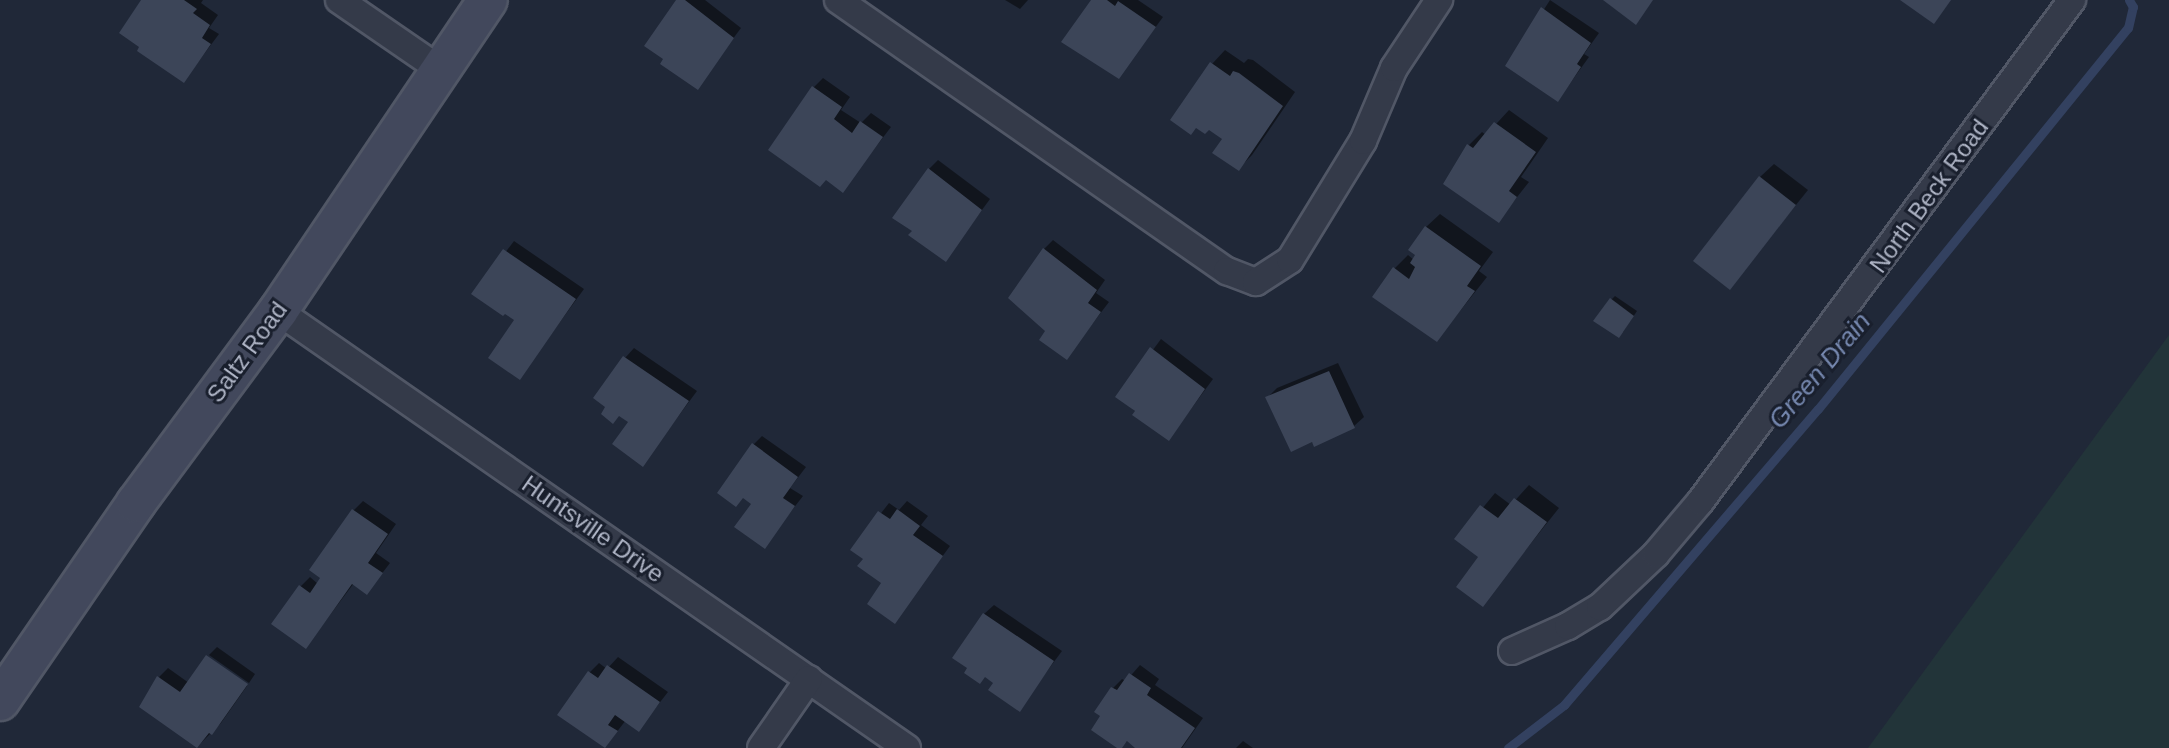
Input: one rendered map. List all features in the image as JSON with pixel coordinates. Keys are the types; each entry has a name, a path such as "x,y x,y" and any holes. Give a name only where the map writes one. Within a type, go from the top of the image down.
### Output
{"street":[{"path":"339,0 441,70"},
{"name":"Saltz Road","path":"0,701 136,503 278,311 488,0"},
{"path":"838,0 1227,271 1256,282 1290,260 1363,141 1394,68 1439,0"},
{"name":"North Beck Road","path":"1512,651 1568,626 1600,607 1665,544 1815,350 2072,0"},
{"name":"Huntsville Drive","path":"278,311 907,748"},
{"path":"761,748 809,679"}],"shaded area":[{"path":"2169,335 2169,748 1868,748"}],"building":[{"path":"141,0 184,0 197,9 193,13 210,25 202,38 211,44 184,83 137,51 139,47 119,33"},
{"path":"676,0 685,0 734,38 698,90 660,64 663,59 644,46"},
{"path":"1091,0 1107,0 1115,6 1118,1 1156,27 1119,79 1061,42"},
{"path":"1603,0 1653,0 1636,25"},
{"path":"1900,0 1951,0 1934,24"},
{"path":"1541,7 1591,43 1577,64 1581,67 1558,102 1505,66"},
{"path":"1210,62 1230,76 1233,71 1239,73 1283,106 1239,171 1212,153 1222,139 1209,130 1205,134 1196,128 1191,135 1170,120"},
{"path":"812,86 842,107 834,119 852,133 860,121 883,137 843,193 826,180 820,187 768,150"},
{"path":"1494,122 1536,152 1509,191 1517,197 1499,223 1443,184 1467,144 1473,148"},
{"path":"928,168 982,210 946,262 908,235 912,231 892,218"},
{"path":"1759,176 1796,205 1730,290 1693,261"},
{"path":"1425,226 1481,266 1467,286 1475,291 1437,342 1372,297 1393,267 1409,279 1415,267 1410,263 1415,255 1408,250"},
{"path":"1043,248 1097,290 1088,303 1101,312 1067,360 1039,340 1045,331 1008,298"},
{"path":"503,249 576,299 520,380 488,358 514,320 471,294"},
{"path":"1610,298 1634,316 1619,338 1593,321"},
{"path":"1150,347 1205,389 1169,441 1132,415 1135,411 1115,397"},
{"path":"623,356 689,401 643,467 612,444 628,422 619,416 613,424 601,414 605,407 593,398"},
{"path":"1329,371 1355,428 1314,447 1312,442 1291,452 1265,397"},
{"path":"752,443 798,477 783,498 795,506 765,549 734,527 751,504 743,498 736,507 717,493"},
{"path":"1514,498 1547,522 1483,607 1456,587 1478,557 1454,539 1480,505 1498,518"},
{"path":"352,509 388,534 368,563 383,573 367,595 352,584 306,649 271,624 299,585 310,593 320,578 309,570"},
{"path":"897,509 920,526 913,535 943,556 895,624 867,604 881,583 857,566 863,559 850,550 878,511 890,519"},
{"path":"983,613 1054,661 1020,712 988,690 993,683 985,677 980,684 964,673 967,668 952,658"},
{"path":"206,655 248,684 212,735 209,733 197,748 139,707 157,676 180,692"},
{"path":"607,665 660,702 639,732 615,715 608,725 618,731 605,748 557,715 588,671 598,678"},
{"path":"1129,673 1151,688 1147,695 1195,728 1181,748 1135,748 1127,741 1122,748 1117,748 1091,730 1100,716 1094,712 1111,687 1117,690"}],"waterway":[{"name":"Green Drain","path":"1508,748 1564,705 1818,409 2128,28 2133,7 2129,0"}]}
